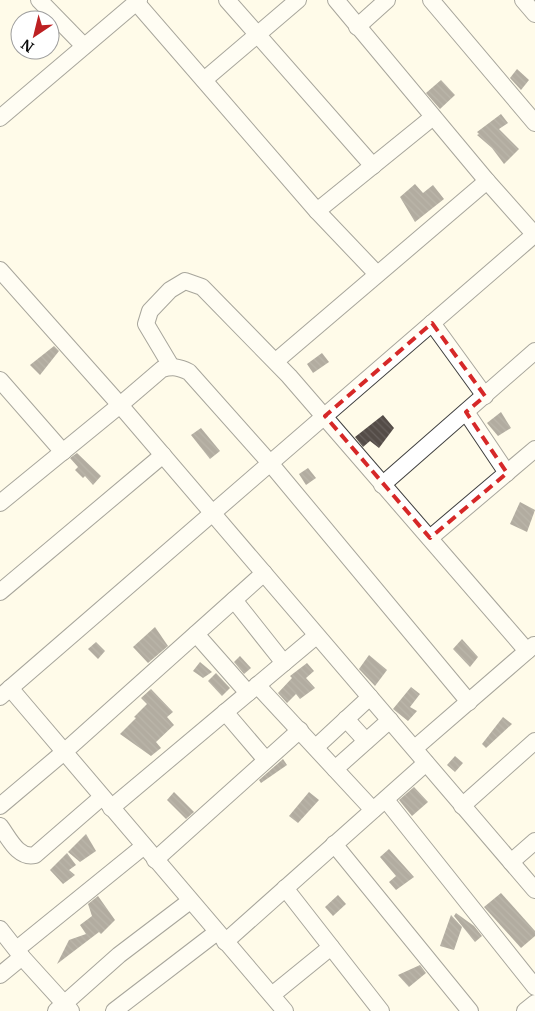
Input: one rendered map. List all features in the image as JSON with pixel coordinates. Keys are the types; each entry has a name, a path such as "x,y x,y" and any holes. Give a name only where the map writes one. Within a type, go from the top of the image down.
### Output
{"street":[{"path":"39,0 84,46"},
{"path":"227,0 373,166"},
{"path":"204,80 298,0"},
{"path":"285,1011 64,752 3,693 535,235 487,181 336,0"},
{"path":"357,27 387,0"},
{"path":"431,0 535,123"},
{"path":"523,0 535,14"},
{"path":"0,118 138,1 317,211 377,274"},
{"path":"317,211 433,117"},
{"path":"276,361 487,181"},
{"path":"0,270 120,405 535,890"},
{"path":"171,366 146,324 150,311 170,290 185,281 202,287 276,361 325,416 382,485 531,648 415,748"},
{"path":"432,323 485,396"},
{"path":"382,485 535,351"},
{"path":"2,497 63,452 162,368 178,367 189,372 270,463 469,702"},
{"path":"0,380 63,452"},
{"path":"466,412 507,473"},
{"path":"430,538 507,473 533,455"},
{"path":"0,592 163,456"},
{"path":"0,806 64,752 264,572"},
{"path":"234,600 284,663"},
{"path":"196,634 252,689 300,730 335,769 380,805 535,987"},
{"path":"0,826 21,854 28,857 35,855 107,803 225,712 316,636"},
{"path":"316,747 370,696"},
{"path":"225,712 266,760"},
{"path":"346,719 366,741"},
{"path":"335,769 390,720"},
{"path":"155,860 300,730"},
{"path":"462,806 535,741"},
{"path":"114,1011 221,937 285,888 426,763"},
{"path":"511,862 535,841"},
{"path":"334,844 470,1011"},
{"path":"0,975 20,953 144,846"},
{"path":"285,888 381,1011"},
{"path":"0,929 64,1009 119,955 190,900"},
{"path":"272,995 331,947"},
{"path":"524,1011 535,1003"}],"highlighted area":[{"path":"432,323 485,396 466,412 507,473 430,538 325,416"}],"building":[{"path":"517,69 529,80 521,90 510,78"},
{"path":"441,80 455,95 440,109 426,93"},
{"path":"501,114 508,123 499,129 519,149 504,164 492,148 477,135 479,134 477,132"},
{"path":"415,184 423,193 433,185 444,199 415,222 400,197"},
{"path":"54,346 59,351 40,375 30,365"},
{"path":"322,353 329,362 313,373 307,364"},
{"path":"501,412 511,428 498,436 487,423"},
{"path":"383,415 394,428 379,448 370,441 363,447 355,437"},
{"path":"201,428 220,451 210,459 191,435"},
{"path":"77,453 101,476 93,485 85,476 83,478 75,470 78,467 70,458"},
{"path":"308,468 316,478 306,485 299,474"},
{"path":"520,502 535,510 527,532 510,524"},
{"path":"155,627 168,646 148,663 133,647"},
{"path":"462,639 478,657 470,667 453,649"},
{"path":"96,642 105,651 98,659 88,649"},
{"path":"369,655 387,670 375,686 359,669"},
{"path":"240,656 251,668 244,674 234,662"},
{"path":"200,662 212,672 203,678 193,671"},
{"path":"307,663 314,671 306,678 315,688 300,699 296,694 287,703 278,693 292,678 290,676"},
{"path":"216,673 230,688 222,696 208,681"},
{"path":"411,687 420,694 410,707 417,711 408,721 393,709"},
{"path":"151,689 173,712 167,717 174,725 156,742 161,748 151,756 120,734 147,704 141,698"},
{"path":"503,717 512,724 486,748 482,744"},
{"path":"455,756 463,763 455,772 447,765"},
{"path":"283,759 287,765 261,783 259,780"},
{"path":"414,787 428,802 412,816 399,800"},
{"path":"174,792 194,812 186,819 167,800"},
{"path":"309,792 319,800 298,823 289,816"},
{"path":"86,834 96,851 80,862 68,852"},
{"path":"389,849 414,877 396,890 389,882 396,876 380,857"},
{"path":"67,853 76,865 69,870 75,875 63,884 50,870"},
{"path":"501,893 535,931 535,936 521,948 484,907"},
{"path":"338,895 346,904 333,916 325,907"},
{"path":"98,896 115,920 101,934 99,932 57,964 69,940 86,934 80,925 92,916 88,904"},
{"path":"456,913 474,926 482,936 475,942 454,916"},
{"path":"451,915 462,927 454,950 440,946"},
{"path":"420,965 426,973 409,987 398,975"}]}
